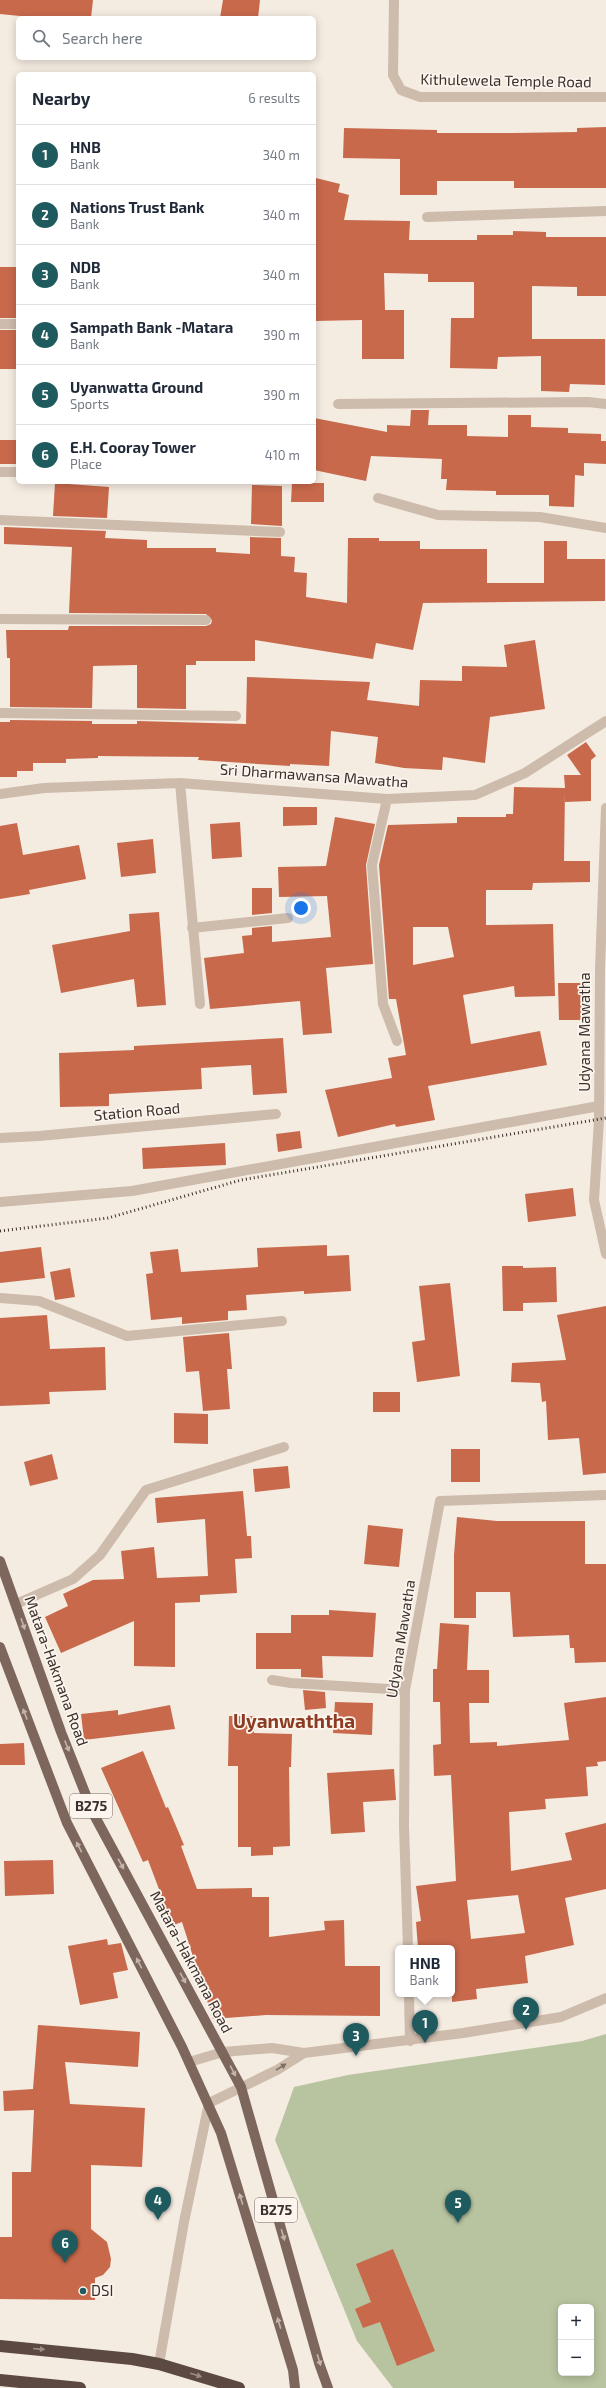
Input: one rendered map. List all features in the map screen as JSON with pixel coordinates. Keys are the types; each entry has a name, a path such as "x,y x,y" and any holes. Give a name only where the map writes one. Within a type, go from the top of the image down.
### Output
{"highway":[{"path":"0,2346 91,2354 158,2364 239,2388"},
{"path":"0,2380 80,2388"}],"main road":[{"name":"Matara-Hakmana Road","path":"0,1561 61,1732 93,1813 242,2087 317,2355 328,2388"},
{"name":"B275","path":"0,1648 67,1823 189,2062 209,2103 221,2133 293,2370 295,2388"}],"street":[{"name":"Kithulewela Temple Road","path":"394,0 393,75 402,90 420,97 606,97"},
{"path":"427,217 606,211"},
{"path":"0,324 16,324"},
{"path":"338,404 588,402 606,404"},
{"path":"0,472 16,472"},
{"path":"378,498 438,515 540,517 606,528"},
{"path":"0,520 280,532"},
{"path":"0,619 206,620"},
{"path":"0,713 236,716"},
{"name":"Sri Dharmawansa Mawatha","path":"0,794 44,788 180,783 387,799 475,795 525,773 606,720"},
{"path":"180,783 200,1004"},
{"path":"387,799 372,865 383,1004 397,1041"},
{"name":"Udyana Mawatha","path":"606,808 600,969 599,1106 594,1200 606,1254"},
{"path":"192,928 288,918"},
{"path":"0,1202 132,1191 599,1106"},
{"name":"Station Road","path":"0,1138 39,1136 276,1114"},
{"path":"0,1298 39,1301 127,1336 282,1321"},
{"path":"16,1604 73,1579 100,1555 146,1490 284,1447"},
{"name":"Udyana Mawatha","path":"408,1945 404,1826 405,1690 440,1501 606,1495"},
{"path":"272,1680 291,1683 405,1690"},
{"path":"409,1997 410,2041"},
{"path":"189,2062 223,2052 272,2048 304,2053 410,2041 561,2017 606,1998"},
{"path":"158,2364 184,2222 209,2103 277,2070 304,2053"}],"green space":[{"path":"606,2034 606,2388 393,2388 357,2341 275,2140 294,2087 348,2075 582,2041"}],"building":[{"path":"0,0 93,0 91,16 20,16 0,14"},
{"path":"223,0 260,0 258,16 220,16"},
{"path":"606,127 606,188 514,188 514,181 437,181 437,195 400,195 400,159 343,158 344,128 437,130 437,133 514,133 577,132 577,128"},
{"path":"316,178 340,184 338,192 349,195 344,220 410,221 409,240 477,240 477,235 513,235 513,231 546,232 546,237 606,237 606,296 577,296 577,287 532,286 532,339 605,339 605,385 570,384 569,392 541,391 541,356 498,357 497,369 450,368 451,318 474,318 474,282 428,282 428,274 384,273 385,310 404,310 404,359 362,359 362,320 316,321"},
{"path":"0,267 16,267 16,318 0,318"},
{"path":"0,330 16,330 16,369 0,369"},
{"path":"411,410 429,410 428,425 467,425 467,436 508,437 508,415 531,415 531,427 568,428 568,433 601,434 601,441 606,441 606,464 584,463 584,476 575,475 574,507 549,506 549,495 496,495 496,491 446,490 447,479 441,479 442,459 371,456 366,481 316,470 316,418 387,432 387,425 410,426"},
{"path":"0,440 16,440 16,464 0,464"},
{"path":"324,483 324,502 291,502 292,484"},
{"path":"55,484 109,487 107,518 53,516"},
{"path":"252,485 282,486 282,526 251,524"},
{"path":"4,527 106,531 105,538 147,540 147,548 216,548 216,552 250,554 250,537 281,538 281,556 295,557 294,572 307,573 306,597 347,603 348,538 379,538 379,541 420,541 420,549 487,549 487,583 544,583 544,541 567,541 567,559 605,559 605,601 423,603 413,650 376,643 373,659 255,640 255,661 196,661 196,665 186,665 186,709 137,708 137,665 93,666 92,708 10,707 10,658 7,658 6,630 68,630 69,626 206,626 211,624 212,620 206,614 69,613 72,547 4,544"},
{"path":"535,640 545,709 490,717 485,763 443,757 442,770 404,768 375,763 378,737 331,731 329,766 290,764 290,766 198,760 199,757 98,756 98,758 66,759 66,763 33,763 33,771 17,771 17,777 0,777 0,722 10,722 10,720 92,721 92,724 137,724 137,721 246,724 247,677 370,682 367,700 419,706 420,680 462,681 462,666 507,667 504,645"},
{"path":"586,742 596,756 591,760 591,801 565,802 565,791 564,861 590,861 590,882 533,883 532,890 486,890 486,925 553,924 555,996 515,997 514,986 463,995 471,1044 540,1031 547,1065 428,1086 435,1120 396,1127 395,1124 338,1137 325,1090 392,1078 388,1058 406,1055 396,999 389,999 379,865 388,825 457,823 457,817 506,817 506,814 513,814 514,787 565,788 564,775 581,775 567,755","holes":["413,927 448,927 454,957 413,965"]},
{"path":"283,807 317,807 317,825 283,826"},
{"path":"335,817 375,824 366,865 373,964 326,968 332,1033 303,1035 300,1001 210,1009 204,958 244,953 242,936 252,935 252,928 272,926 272,942 331,937 327,896 279,897 278,867 326,866"},
{"path":"240,822 242,857 212,859 210,824"},
{"path":"17,823 23,855 79,845 86,879 29,890 30,894 0,899 0,826"},
{"path":"153,839 156,873 121,877 117,843"},
{"path":"252,888 272,888 272,913 252,915"},
{"path":"159,912 166,1005 137,1007 134,979 61,993 52,945 130,931 129,914"},
{"path":"558,983 586,983 587,1020 559,1020"},
{"path":"283,1038 287,1093 253,1095 251,1065 201,1068 202,1089 109,1094 109,1106 60,1107 59,1053 134,1050 134,1046"},
{"path":"300,1131 302,1148 278,1152 276,1134"},
{"path":"225,1143 226,1165 143,1169 142,1148"},
{"path":"573,1188 576,1216 528,1222 525,1194"},
{"path":"327,1245 327,1256 349,1255 351,1291 304,1294 304,1291 246,1295 247,1310 228,1311 228,1320 182,1324 182,1317 151,1320 146,1274 153,1273 150,1252 178,1249 181,1272 258,1267 257,1248"},
{"path":"41,1247 45,1278 0,1283 0,1252"},
{"path":"502,1266 523,1266 523,1268 556,1267 557,1302 523,1303 523,1311 503,1311"},
{"path":"70,1268 75,1297 55,1300 50,1272"},
{"path":"450,1283 460,1376 417,1382 412,1342 425,1340 419,1286"},
{"path":"606,1306 606,1473 583,1475 579,1438 548,1440 546,1401 542,1402 540,1383 511,1382 512,1363 566,1360 557,1315"},
{"path":"47,1315 50,1349 105,1347 106,1390 49,1392 50,1404 0,1406 0,1318"},
{"path":"229,1333 232,1369 227,1369 230,1409 203,1411 199,1371 186,1372 183,1337"},
{"path":"373,1392 400,1392 400,1412 373,1412"},
{"path":"174,1413 208,1414 208,1444 174,1443"},
{"path":"451,1449 480,1449 480,1482 451,1482"},
{"path":"52,1454 58,1479 30,1486 24,1462"},
{"path":"288,1466 290,1488 255,1492 253,1469"},
{"path":"243,1491 247,1536 251,1536 252,1558 235,1559 237,1593 200,1595 200,1602 175,1603 175,1667 134,1666 134,1621 61,1653 45,1617 68,1606 63,1594 93,1580 124,1579 121,1551 154,1547 157,1578 208,1576 205,1519 157,1523 155,1498"},
{"path":"457,1517 497,1521 585,1521 585,1564 606,1564 606,1662 575,1663 574,1648 570,1648 569,1635 513,1637 510,1592 476,1592 476,1618 454,1618 454,1555"},
{"path":"368,1525 403,1529 399,1567 364,1564"},
{"path":"329,1610 376,1613 373,1657 322,1656 323,1678 301,1677 301,1669 256,1669 256,1633 291,1633 291,1615 329,1615"},
{"path":"440,1623 469,1625 467,1670 489,1670 489,1703 469,1703 470,1743 497,1742 497,1746 569,1740 564,1703 606,1697 606,1761 597,1762 598,1766 586,1767 588,1796 545,1799 546,1809 509,1812 511,1871 572,1860 565,1833 606,1823 606,1889 565,1898 574,1945 525,1956 528,1983 476,1989 477,1999 452,2002 452,1997 455,1997 455,1945 418,1945 416,1922 421,1921 416,1886 456,1881 451,1775 434,1776 433,1745 441,1744 440,1702 433,1702 433,1669 437,1669","holes":["518,1895 525,1933 471,1939 467,1900"]},
{"path":"303,1690 325,1692 326,1708 305,1710"},
{"path":"335,1702 373,1703 372,1735 333,1733"},
{"path":"170,1705 175,1729 84,1740 81,1714 118,1710 118,1715"},
{"path":"229,1716 255,1716 254,1733 292,1734 291,1767 289,1767 290,1846 273,1847 273,1855 251,1856 251,1847 238,1847 238,1766 228,1766"},
{"path":"24,1743 25,1765 0,1765 0,1744"},
{"path":"143,1751 166,1808 168,1807 184,1845 181,1846 197,1889 252,1888 252,1897 269,1897 269,1937 325,1930 324,1921 344,1920 345,1966 380,1966 380,2016 266,2015 213,2019 182,1922 171,1926 162,1906 165,1905 148,1860 143,1862 101,1768"},
{"path":"394,1769 396,1800 363,1802 365,1832 331,1834 327,1773"},
{"path":"53,1860 54,1894 5,1896 4,1861"},
{"path":"107,1939 108,1945 121,1943 128,1970 113,1973 118,1998 80,2005 68,1946"},
{"path":"38,2025 140,2032 138,2067 65,2062 70,2104 145,2108 142,2167 91,2165 91,2229 107,2242 111,2259 110,2267 103,2275 95,2278 95,2300 0,2299 0,2237 12,2237 12,2172 31,2172 34,2110 4,2111 3,2091 33,2089"},
{"path":"393,2249 435,2351 397,2366 380,2322 363,2328 355,2309 371,2302 356,2264"}],"railway":[{"path":"0,1231 108,1218 241,1180 606,1118"}],"place":[{"name":"Nations Trust Bank","path":"526,2030"},
{"name":"HNB","path":"425,2043"},
{"name":"NDB","path":"356,2056"},
{"name":"Sampath Bank -Matara","path":"158,2220"},
{"name":"Uyanwatta Ground","path":"458,2223"},
{"name":"E.H. Cooray Tower","path":"65,2263"},
{"name":"DSI","path":"83,2291"}],"district":[{"name":"Uyanwaththa","path":"294,1721"}]}
